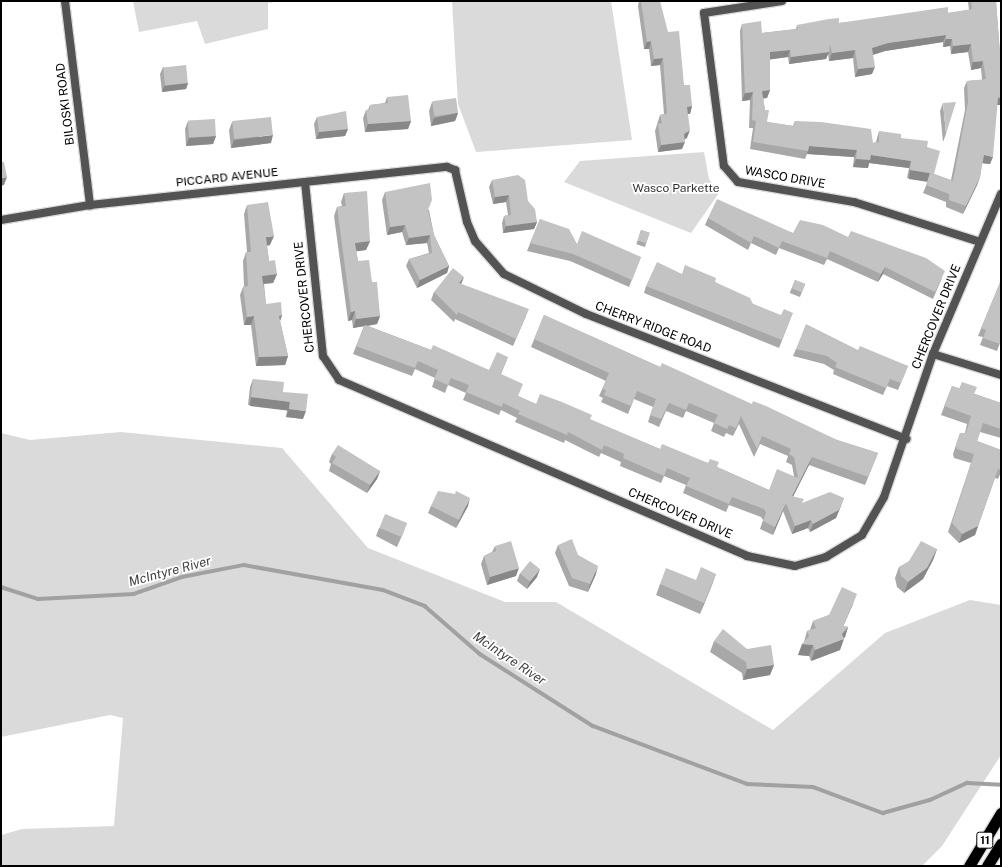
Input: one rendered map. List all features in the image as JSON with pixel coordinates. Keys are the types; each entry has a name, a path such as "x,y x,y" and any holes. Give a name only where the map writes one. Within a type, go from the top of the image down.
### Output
{"highway":[{"name":"11","path":"968,866 1001,813"},
{"name":"11","path":"987,866 1001,844"}],"street":[{"name":"BILOSKI ROAD","path":"65,1 90,205"},
{"name":"WASCO DRIVE","path":"782,1 704,13 724,166 738,182 854,202 980,242"},
{"name":"PICCARD AVENUE","path":"1,220 90,205 447,167 456,170"},
{"name":"CHERRY RIDGE ROAD","path":"456,170 466,222 475,241 504,274 586,314 906,439"},
{"name":"CHERCOVER DRIVE","path":"305,182 323,356 339,380 385,402 747,556 795,566 826,557 862,535 884,497 906,439 932,354 1001,194"},
{"path":"932,354 1001,375"}],"green space":[{"path":"133,1 279,1 268,3 268,29 205,44 197,21 139,32"},
{"path":"452,1 611,1 632,140 476,152 458,104"},
{"name":"Wasco Parkette","path":"704,152 709,179 719,193 691,233 564,182 580,161"},
{"path":"121,432 282,448 368,548 505,602 556,602 773,730 885,633 970,600 1001,605 1001,755 942,846 922,866 1,866 1,835 22,829 114,826 123,718 110,715 1,737 1,433 30,440"}],"building":[{"path":"641,1 660,1 668,32 679,31 684,85 690,85 692,106 687,107 690,130 684,134 685,142 661,145 658,124 662,123 660,115 667,114 663,58 654,59 651,41 647,42"},
{"path":"971,1 996,1 1001,67 1001,97 998,98 993,157 984,155 980,177 966,206 949,200 949,194 926,185 930,173 910,170 911,161 871,155 870,160 856,159 857,150 809,146 808,151 753,142 756,121 752,120 753,92 745,93 742,24 761,21 762,33 798,29 797,25 829,19 839,18 839,23 948,7 948,13 972,9","holes":["946,35 946,39 952,39 953,46 971,44 973,62 983,61 986,79 967,81 968,102 953,181 931,173 934,174 940,151 927,147 928,141 901,138 901,134 879,131 879,142 873,143 871,129 821,122 795,121 794,126 767,122 769,110 765,110 762,91 770,90 770,52 790,50 791,57 829,52 830,44 832,53 855,50 858,69 875,67 872,48 888,43"]},
{"path":"186,65 188,83 165,85 163,67"},
{"path":"408,95 411,121 368,124 366,110 370,109 370,105 388,103 387,97"},
{"path":"456,98 458,113 434,116 432,101"},
{"path":"956,102 946,134 943,103"},
{"path":"346,111 348,129 319,132 317,117"},
{"path":"271,117 273,135 234,139 232,121"},
{"path":"215,119 216,136 189,137 188,120"},
{"path":"1,162 4,162 7,177 1,178"},
{"path":"518,175 525,180 528,201 535,209 537,222 506,226 504,216 511,215 509,195 495,197 492,180"},
{"path":"430,183 432,200 428,210 434,235 449,266 420,280 409,259 432,253 430,235 409,238 405,225 390,227 385,192"},
{"path":"367,191 370,241 355,243 358,261 369,260 372,282 377,282 380,316 356,319 355,311 351,312 337,207 346,206 344,193"},
{"path":"717,199 793,233 800,220 823,225 848,237 851,231 926,258 945,271 935,292 885,267 881,274 830,251 827,258 782,241 779,248 754,236 751,243 708,218"},
{"path":"268,202 274,236 266,237 269,261 275,260 277,274 262,276 266,304 281,302 282,315 279,316 288,356 259,357 254,316 247,317 243,287 248,286 246,252 251,252 247,205"},
{"path":"540,219 569,229 577,244 582,231 641,257 632,280 573,254 530,243"},
{"path":"641,230 650,233 646,243 638,240"},
{"path":"657,262 682,274 685,265 716,278 715,282 750,298 753,304 781,315 784,309 793,313 782,340 646,286"},
{"path":"453,268 464,277 459,283 529,309 516,339 458,312 457,315 434,292"},
{"path":"795,280 805,284 802,292 792,288"},
{"path":"1001,280 1000,344 983,338 986,330 981,328"},
{"path":"544,315 660,367 662,363 752,404 753,401 766,406 837,440 878,453 868,477 812,457 792,496 804,499 802,503 830,492 844,498 839,510 813,524 811,520 795,526 786,503 775,527 763,521 766,513 764,509 732,497 729,504 686,486 690,478 667,468 664,476 623,458 624,454 604,445 602,450 568,432 567,435 518,414 520,411 503,403 502,407 466,392 469,385 451,378 448,385 434,379 438,370 418,361 415,368 356,346 365,325 431,350 433,345 489,370 497,352 508,357 501,374 523,384 518,396 536,404 540,394 562,402 592,415 590,419 660,449 662,444 708,463 710,459 719,462 717,467 769,490 777,469 798,478 794,457 789,454 791,449 762,436 757,449 741,416 736,428 729,425 727,429 714,423 718,415 689,403 686,410 669,403 661,419 650,415 656,399 637,391 631,406 604,395 606,390 602,389 609,373 534,339"},
{"path":"806,324 858,350 860,346 908,366 901,383 890,379 886,388 835,367 837,363 827,356 796,349"},
{"path":"253,379 284,382 283,392 308,394 306,411 289,409 290,402 251,397"},
{"path":"962,382 977,387 974,394 1001,403 1001,429 983,423 977,441 1001,450 1001,470 998,469 978,526 962,534 952,523 974,454 957,449 956,445 960,433 966,433 971,416 944,406 952,386 959,389"},
{"path":"338,445 380,471 370,485 332,463 336,457 332,454"},
{"path":"438,491 455,494 456,491 470,498 459,520 431,506"},
{"path":"385,514 407,523 402,537 379,528"},
{"path":"572,539 578,555 598,566 590,584 572,578 558,545"},
{"path":"511,541 519,568 490,577 484,556 496,551 495,546"},
{"path":"921,541 937,549 927,568 908,582 901,576 899,567 909,561"},
{"path":"530,561 540,569 530,582 520,573"},
{"path":"701,567 716,574 704,603 660,584 666,568 696,580"},
{"path":"842,587 857,594 843,626 848,627 842,634 844,639 815,650 813,645 802,644 809,636 807,631 816,628 813,621 829,615"},
{"path":"723,629 747,649 771,645 774,665 747,669 746,662 714,641"}],"waterway":[{"name":"McIntyre River","path":"1,587 38,599 134,594 182,577 244,565 383,590 425,606 480,654 593,726 747,784 813,787 883,813 930,800 967,783 1001,785"}]}
